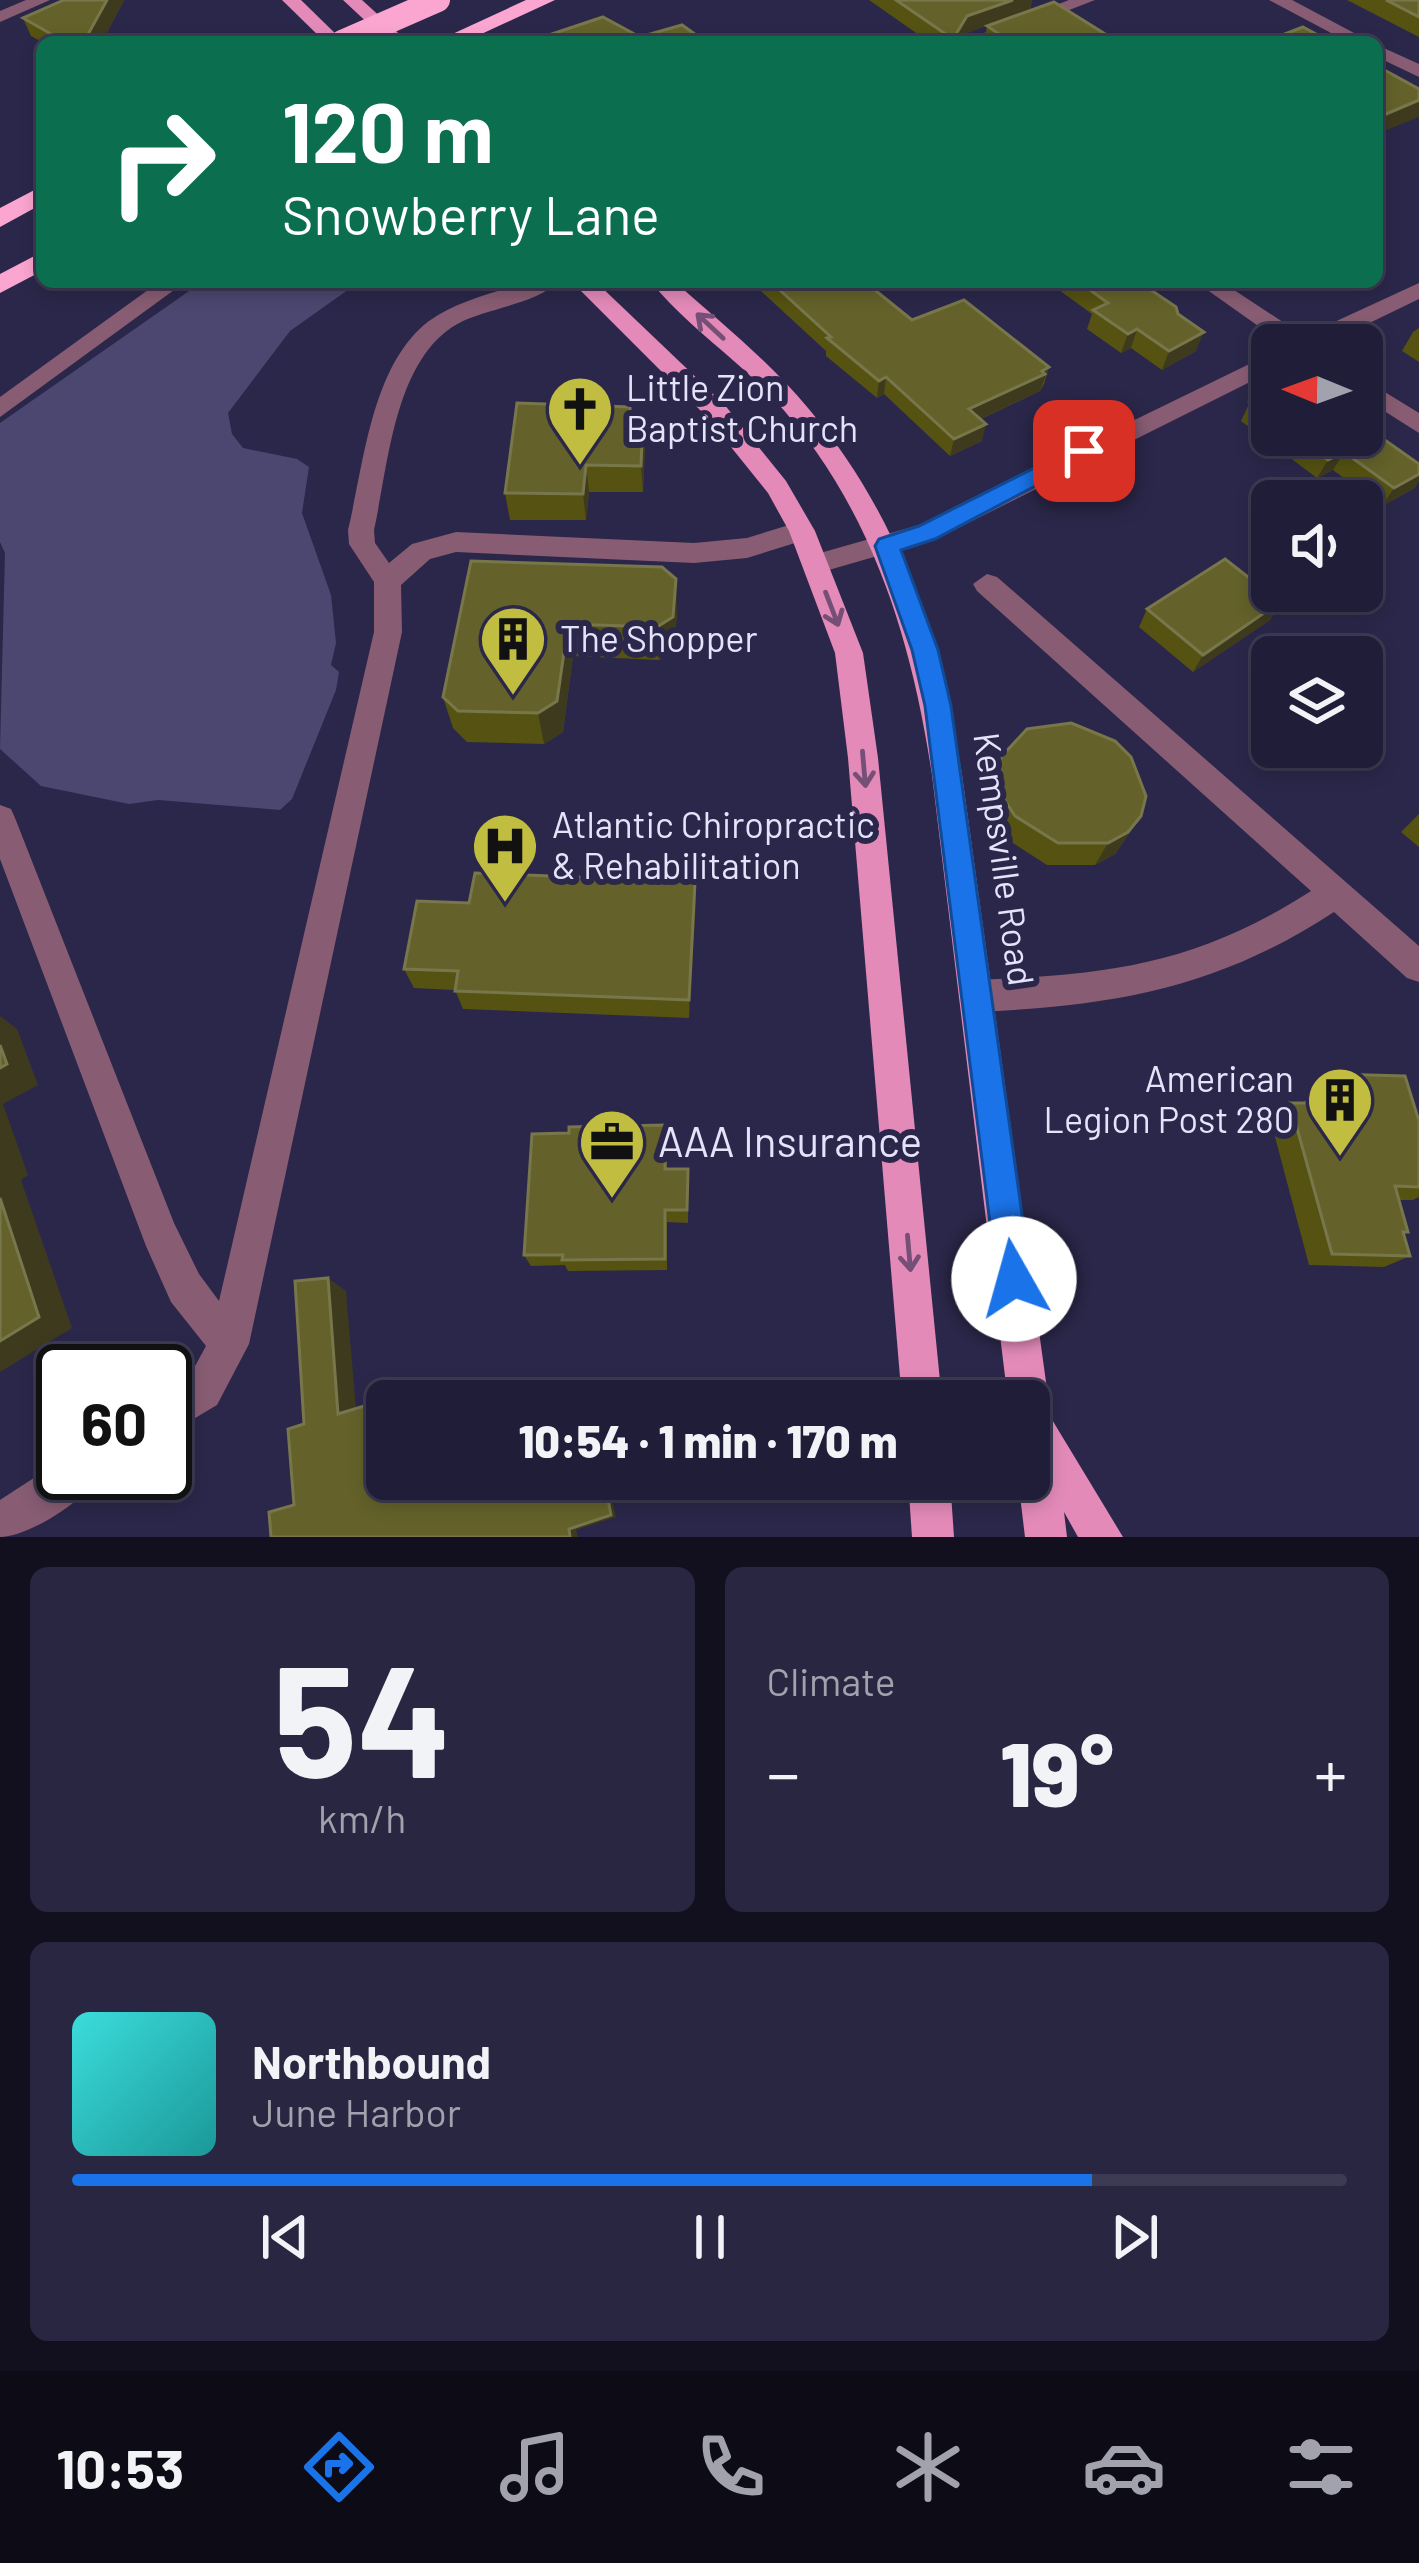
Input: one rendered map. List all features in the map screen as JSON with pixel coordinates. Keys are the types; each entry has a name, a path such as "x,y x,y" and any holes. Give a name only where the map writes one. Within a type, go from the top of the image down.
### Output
{"highway":[{"path":"353,36 438,0"},
{"path":"459,36 544,0"},
{"path":"0,219 36,198"},
{"path":"0,285 36,264"}],"main road":[{"path":"291,0 332,36"},
{"path":"352,0 392,36"},
{"path":"589,288 715,410 777,487 802,531 849,653 863,758 920,1380"},
{"name":"Kempsville Road","path":"668,288 799,412 850,480 887,546 914,613 938,706 1027,1380"},
{"path":"1050,1446 1102,1537"},
{"path":"930,1500 933,1537"},
{"name":"Kempsville Road","path":"1042,1500 1046,1537"}],"street":[{"path":"0,17 41,0"},
{"path":"987,36 1086,0"},
{"path":"1278,0 1350,36"},
{"path":"1383,53 1419,71"},
{"path":"0,409 166,288"},
{"path":"192,1399 203,1391 229,1344 388,632 387,581 362,544 361,530 410,354 440,323 532,288"},
{"path":"1216,288 1271,324"},
{"path":"1347,324 1419,290"},
{"path":"815,564 927,532 1251,371"},
{"path":"1383,400 1419,425"},
{"path":"387,581 421,550 456,542 718,553 802,531"},
{"path":"987,584 1419,967"},
{"path":"0,818 159,1233 184,1288 229,1344"},
{"path":"977,996 1051,994 1148,982 1250,946 1336,893"},
{"path":"0,1525 38,1500"}],"shaded area":[{"path":"193,288 351,288 290,331 228,413 232,434 243,448 297,459 309,467 302,513 331,595 336,643 331,665 339,672 336,690 292,799 280,810 158,800 129,804 41,786 0,749 5,553 0,542 0,423"}],"building":[{"path":"64,0 107,0 87,36 54,36 23,18"},
{"path":"896,0 1013,0 967,16 955,36"},
{"path":"1386,0 1419,0 1419,17"},
{"path":"1054,2 1108,36 1002,36 987,26"},
{"path":"603,17 638,36 546,36"},
{"path":"682,25 698,36 644,36"},
{"path":"1303,27 1320,36 1280,36"},
{"path":"1383,69 1419,89 1419,100 1383,115"},
{"path":"778,288 872,288 912,320 964,300 1049,367 1042,371 1045,374 969,409 986,424 954,439 886,377 879,381 827,338 831,337"},
{"path":"1087,288 1148,288 1204,332 1169,351 1137,329 1128,334 1093,310 1108,303"},
{"path":"517,403 630,407 630,418 643,418 641,466 586,465 583,494 505,493"},
{"path":"1383,439 1419,464 1419,474 1394,488 1350,456 1383,456"},
{"path":"1225,559 1251,579 1251,612 1265,612 1203,655 1147,609"},
{"name":"The Shopper","path":"471,561 662,567 676,579 673,617 657,627 568,624 557,701 538,713 458,711 443,697"},
{"path":"1071,723 1115,741 1131,757 1146,796 1141,816 1128,832 1108,843 1058,843 1015,816 1002,796 1001,757 1027,729"},
{"path":"475,873 695,882 689,1000 455,991 458,971 404,969 417,901 469,903"},
{"name":"American Legion Post 280","path":"1332,1074 1405,1076 1419,1121 1419,1187 1395,1186 1410,1256 1332,1254 1290,1103 1325,1103 1321,1089 1336,1089"},
{"name":"AAA Insurance","path":"666,1125 665,1169 688,1169 687,1210 665,1210 665,1259 562,1260 563,1255 524,1255 532,1134 569,1133 569,1127"},
{"path":"0,1198 39,1317 0,1341"},
{"path":"328,1278 338,1414 366,1405 366,1500 608,1500 611,1515 569,1529 570,1537 271,1537 269,1512 294,1505 288,1429 304,1424 295,1281"}],"place":[{"name":"Little Zion Baptist Church","path":"580,468"},
{"name":"The Shopper","path":"513,698"},
{"name":"Atlantic Chiropractic & Rehabilitation","path":"505,905"},
{"name":"American Legion Post 280","path":"1340,1159"},
{"name":"AAA Insurance","path":"612,1201"}],"route":[{"path":"1014,1279 938,706 908,595 887,546 927,532 1084,451"}]}
